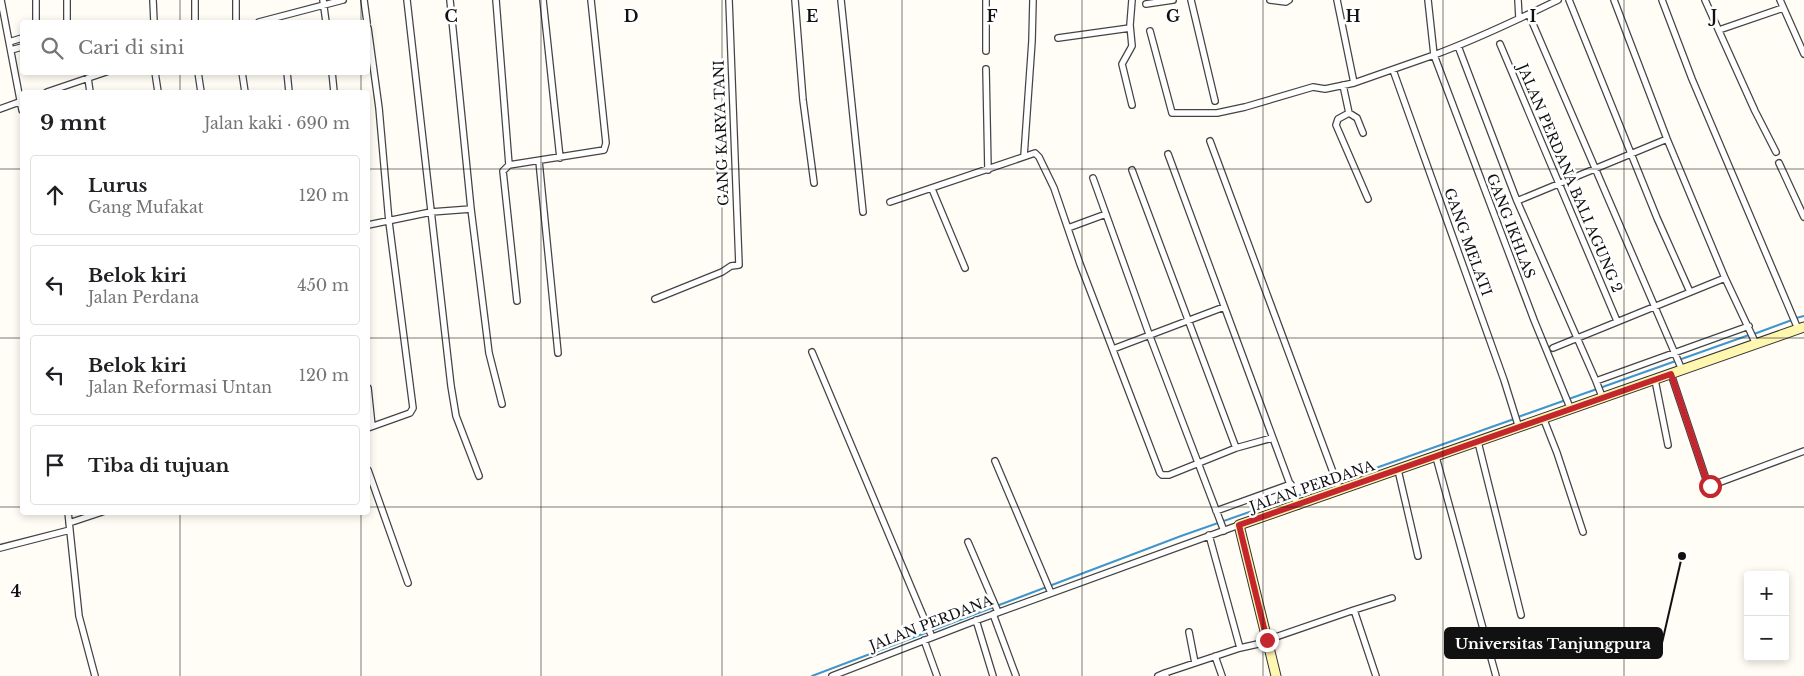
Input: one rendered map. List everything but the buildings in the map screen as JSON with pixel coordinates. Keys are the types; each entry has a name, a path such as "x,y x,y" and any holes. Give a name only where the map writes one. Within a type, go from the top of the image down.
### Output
{"street":[{"path":"1,0 20,92"},
{"path":"36,0 36,20"},
{"path":"66,20 67,0"},
{"path":"153,0 154,20"},
{"path":"195,0 196,20"},
{"path":"236,0 236,20"},
{"path":"280,20 324,3 343,0"},
{"path":"364,0 367,20"},
{"path":"407,0 443,321 456,416 479,476"},
{"path":"450,0 488,353 502,404"},
{"path":"496,0 509,165"},
{"path":"543,0 560,158"},
{"path":"517,301 503,171 509,165 601,152 606,143 591,0"},
{"name":"GANG KARYA TANI","path":"655,299 722,272 731,266 739,265 728,0"},
{"path":"795,0 803,100 814,183"},
{"path":"841,0 863,212"},
{"path":"986,0 986,51"},
{"path":"1024,156 1032,41 1032,0"},
{"path":"1132,0 1130,28 1132,46 1122,64 1132,105"},
{"path":"1146,4 1173,0"},
{"path":"1191,0 1215,101"},
{"path":"1270,0 1286,2 1289,0"},
{"path":"1337,0 1354,83"},
{"name":"GANG IKHLAS","path":"1428,0 1434,55 1537,328 1570,407"},
{"path":"1518,0 1519,18"},
{"path":"1150,31 1172,113 1218,113 1313,87 1325,89 1354,83 1458,48 1558,0"},
{"path":"1568,0 1690,292"},
{"path":"1614,0 1667,140 1725,278 1756,342"},
{"path":"1662,0 1692,79 1789,309 1799,327"},
{"path":"1705,0 1755,112 1776,152"},
{"path":"1780,0 1804,54"},
{"path":"324,3 326,20"},
{"path":"1719,30 1782,8"},
{"path":"1530,17 1653,306 1682,369"},
{"path":"1058,38 1130,28"},
{"path":"9,42 20,39"},
{"path":"370,43 379,108 388,222 413,408 410,413 370,427"},
{"name":"JALAN PERDANA BALI AGUNG 2","path":"1500,44 1617,321"},
{"path":"11,50 20,48"},
{"path":"1458,48 1517,201 1602,396"},
{"path":"986,69 988,170"},
{"name":"GANG MELATI","path":"1393,70 1518,426"},
{"path":"53,90 97,75"},
{"path":"155,75 158,90"},
{"path":"198,75 200,90"},
{"path":"242,75 244,90"},
{"path":"287,75 289,90"},
{"path":"332,75 334,90"},
{"path":"88,78 90,90"},
{"path":"1343,86 1349,112 1357,118 1363,133"},
{"path":"0,109 20,102"},
{"path":"1349,112 1338,118 1336,125 1368,199"},
{"path":"1517,201 1667,140"},
{"path":"1210,141 1339,489"},
{"path":"890,202 1035,153 1039,156 1054,188 1160,473 1162,475 1169,474 1236,448 1272,438"},
{"path":"1168,154 1297,503"},
{"path":"540,161 558,352"},
{"path":"1779,163 1804,217"},
{"path":"1132,170 1236,448"},
{"path":"1093,178 1222,528"},
{"path":"932,189 965,268"},
{"path":"370,225 431,212 471,208"},
{"path":"1068,228 1106,214"},
{"path":"1553,348 1725,278"},
{"path":"1113,349 1149,334 1224,308"},
{"path":"1597,382 1749,327"},
{"name":"JALAN PERDANA","path":"832,676 932,636 1209,535 1222,528 1239,525 1297,503 1436,457 1518,426 1544,420 1570,407 1655,380 1799,327"},
{"path":"812,352 932,636"},
{"path":"1671,374 1707,482 1710,486 1804,451"},
{"path":"1655,380 1668,446"},
{"path":"1544,420 1583,532"},
{"path":"1478,442 1521,614"},
{"path":"1436,457 1496,676"},
{"path":"995,461 1050,592"},
{"path":"1398,470 1418,556"},
{"path":"370,476 408,584"},
{"path":"1216,511 1291,485"},
{"path":"68,515 78,616 95,676"},
{"path":"69,523 93,515"},
{"path":"1239,525 1276,676"},
{"path":"0,548 70,530"},
{"path":"1209,535 1223,580 1240,648"},
{"path":"968,542 1016,676"},
{"path":"1158,676 1166,675 1215,656 1267,641 1392,598"},
{"path":"1354,610 1376,676"},
{"path":"976,620 993,676"},
{"path":"1189,632 1195,663"},
{"path":"924,640 937,676"},
{"path":"1215,656 1222,676"}],"waterway":[{"path":"1796,318 1804,316"},
{"path":"1754,334 1792,320"},
{"path":"1518,417 1749,335"},
{"path":"1297,496 1514,419"},
{"path":"812,676 1181,536 1292,497"}],"place":[{"name":"Universitas Tanjungpura","path":"1682,556"}],"route":[{"path":"1267,640 1239,525 1519,429 1671,374 1707,482 1710,486"}]}
